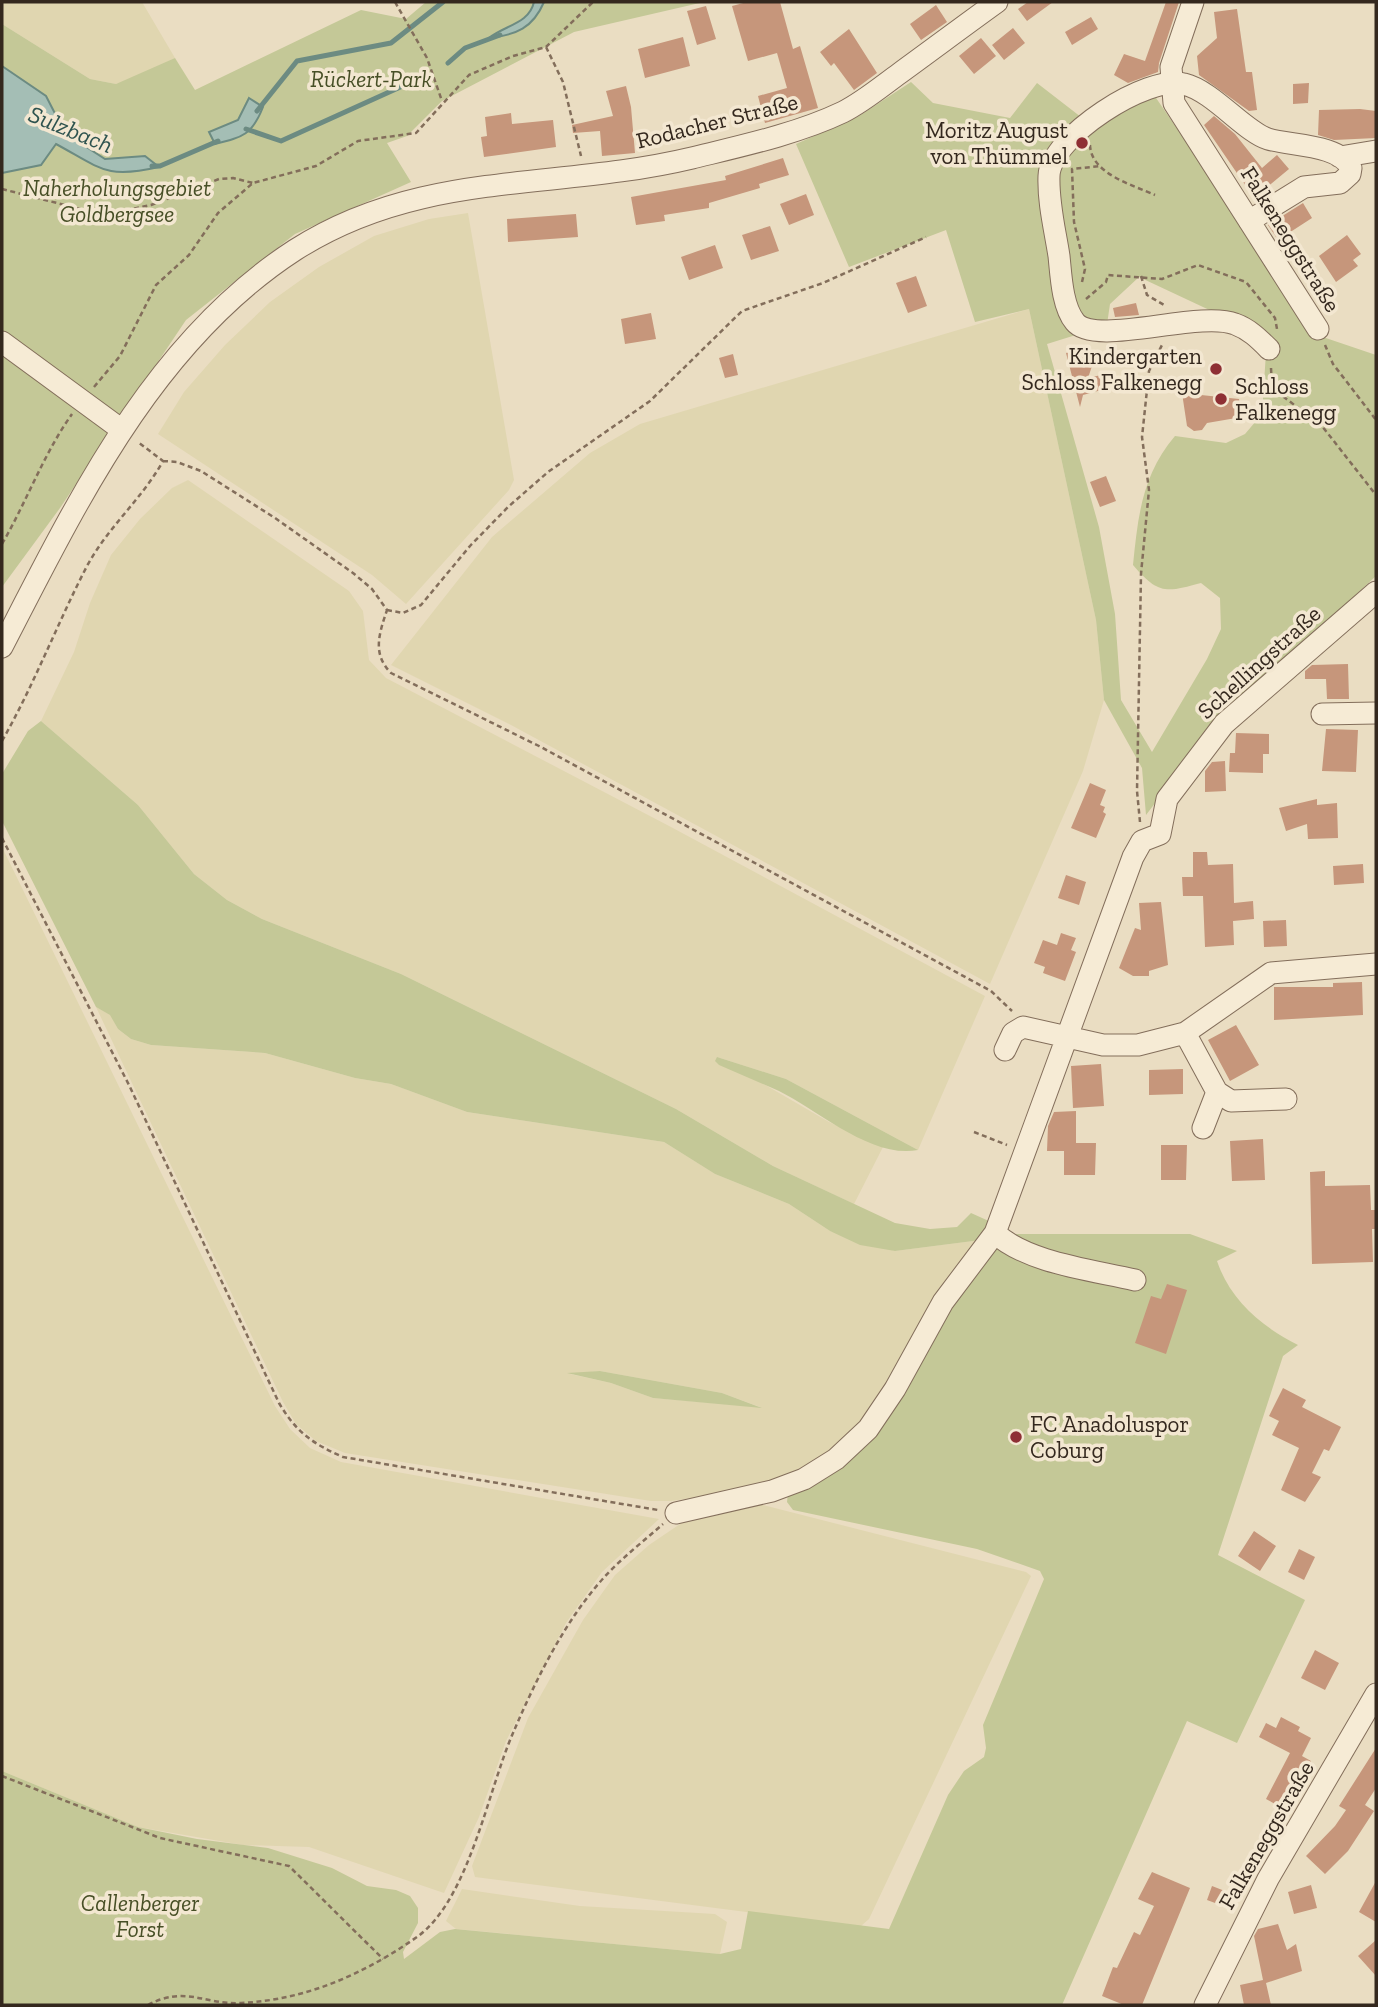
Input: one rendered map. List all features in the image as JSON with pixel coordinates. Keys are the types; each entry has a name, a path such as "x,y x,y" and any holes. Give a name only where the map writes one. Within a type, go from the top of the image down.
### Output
{"street":[{"name":"Rodacher Straße","path":"2,647 66,524 122,430 184,349 252,282 295,250 335,228 414,198 447,190 631,170 691,158 807,126 844,111 997,2"},
{"name":"Falkeneggstraße","path":"1193,2 1171,67 1174,103 1318,328"},
{"path":"1249,222 1304,187 1325,187 1345,180 1351,168 1340,157 1314,147 1266,139 1193,87 1171,82 1109,109 1061,145 1049,170 1049,186 1067,302 1073,320 1081,328 1113,332 1210,319 1234,323 1253,333 1269,349"},
{"path":"1340,157 1376,151"},
{"path":"2,342 80,403 122,430"},
{"name":"Schellingstraße","path":"676,1513 772,1491 804,1479 836,1459 868,1429 895,1389 943,1302 995,1233 1142,841 1160,834 1167,799 1224,724 1376,593"},
{"path":"1322,714 1376,713"},
{"path":"1005,1049 1013,1033 1023,1027 1103,1045 1138,1045 1185,1033 1271,973 1376,964"},
{"path":"1185,1033 1217,1092 1231,1101 1286,1099"},
{"path":"1203,1128 1217,1092"},
{"path":"995,1233 1007,1244 1033,1255 1135,1280"},
{"name":"Falkeneggstraße","path":"1205,2005 1268,1879 1376,1694"}],"path":[{"path":"395,2 427,58 442,100"},
{"path":"2,544 26,502 49,447 80,403 120,356 156,285 189,255 218,212 253,183 316,166 358,141 415,133 442,100 469,75 513,56 546,47 593,2"},
{"path":"546,47 564,82 586,173"},
{"path":"1085,125 1090,137 1091,153 1107,173 1155,195"},
{"path":"1067,302 1079,293 1085,269 1074,222 1072,169 1101,166"},
{"path":"2,189 104,215 151,205 219,179 233,178 253,183"},
{"path":"122,430 163,461 177,462 201,471 275,518 353,573 372,589 387,610 403,613 421,605 470,546 508,507 548,472 650,401 742,311 823,283 926,237"},
{"path":"1067,302 1088,298 1106,282 1108,275 1162,279 1198,265 1246,282 1275,318 1278,334 1269,349 1272,388 1322,426 1376,495"},
{"path":"1141,276 1147,295 1171,309 1177,317 1149,371 1142,437 1149,490 1140,588 1137,792 1142,841"},
{"name":"Falkeneggstraße","path":"1318,328 1333,364 1376,420"},
{"path":"2,741 49,650 87,566 104,538 150,484 163,461"},
{"path":"387,610 377,640 381,663 391,673 539,746 991,991 1005,1001 1023,1027"},
{"path":"2,838 129,1085 279,1404 292,1426 313,1444 343,1457 676,1513"},
{"path":"974,1132 1015,1149 1021,1163"},
{"path":"148,2005 180,1995 228,2003 282,1998 314,1990 356,1974 421,1934 441,1909 459,1878 520,1718 580,1609 611,1570 676,1513"},
{"path":"2,1776 160,1838 289,1866 383,1959"}],"shaded area":[{"path":"2,2 142,2 175,58 140,77 116,84 90,79 2,24"},
{"path":"468,213 514,480 509,490 406,604 372,575 158,434 184,392 225,345 270,302 319,267 374,236 429,219"},
{"path":"1029,309 1096,620 1104,700 1083,771 990,984 511,725 391,665 492,537 590,453 640,424"},
{"path":"188,480 349,591 363,611 369,660 386,678 985,996 918,1150 786,1079 717,1057 829,1122 883,1147 854,1204 773,1166 676,1109 401,974 262,919 227,900 194,874 138,805 41,721 74,652 90,603 111,555 140,519 172,488"},
{"path":"2,847 275,1406 290,1429 310,1448 341,1462 659,1519 602,1572 566,1623 506,1741 479,1817 444,1893 309,1847 243,1845 138,1827 2,1771"},
{"path":"96,1007 111,1015 118,1029 131,1039 151,1045 265,1053 355,1078 391,1084 467,1112 664,1142 715,1174 789,1204 830,1231 895,1251 981,1240 871,1417 808,1472 760,1488 671,1501 651,1501 345,1453 316,1441 296,1424 283,1402","holes":["600,1371 722,1393 760,1407 653,1398 611,1383 570,1374"]},
{"path":"751,1502 1026,1572 1031,1576 869,1919 861,1926 856,1926 475,1877 472,1866 528,1718 583,1620 615,1575 649,1545 683,1522"},
{"path":"462,1889 580,1906 715,1914 727,1922 720,1954 456,1929 446,1921"}],"green space":[{"name":"Naherholungsgebiet Goldbergsee","path":"426,2 704,2 574,32 442,101 407,136 387,143 411,182 295,234 186,320 60,508 2,587 2,24 90,79 116,84 175,58 195,90 361,10 406,19"},
{"path":"911,82 933,103 1010,118 1037,83 1090,124 1154,95 1261,251 1311,333 1376,355 1376,576 1211,730 1146,815 1142,768 1104,700 1096,620 1029,309 975,322 946,230 849,267 796,144 859,116","holes":["1139,277 1267,337 1262,414 1245,434 1226,443 1175,436 1155,466 1144,497 1133,565 1149,581 1163,589 1201,583 1220,598 1221,629 1207,659 1152,752 1121,700 1115,614 1099,527 1047,344 1079,334 1105,338 1110,304"]},
{"path":"41,721 138,805 194,874 227,900 262,919 401,974 676,1109 773,1166 895,1223 930,1229 957,1227 971,1213 991,1222 981,1240 895,1251 860,1245 830,1231 789,1204 715,1174 664,1142 467,1112 391,1084 355,1078 265,1053 151,1045 131,1039 118,1029 110,1015 96,1007 2,821 2,774 28,731"},
{"path":"717,1057 786,1079 918,1150 900,1151 864,1141 779,1091 719,1065 715,1061"},
{"name":"Callenberger Forst","path":"1005,1229 1015,1234 1190,1234 1237,1251 1217,1261 1230,1288 1260,1321 1298,1345 1283,1356 1218,1555 1305,1600 1237,1743 1187,1721 1062,2005 2,2005 2,1771 138,1827 197,1839 268,1848 332,1868 367,1886 396,1890 410,1896 418,1908 418,1923 403,1952 404,1959 440,1932 455,1929 720,1954 741,1949 748,1911 889,1929 948,1795 964,1771 984,1757 986,1748 983,1725 1044,1579 1040,1571 977,1549 793,1510 787,1502 788,1493 844,1457 946,1303"},
{"path":"600,1371 722,1393 762,1408 653,1398 611,1383 567,1373"}],"water":[{"path":"534,2 544,2 529,24 507,35 489,38 522,20"},
{"path":"2,66 46,96 65,133 105,159 145,156 159,167 115,172 95,165 56,144 41,165 2,173"},
{"path":"249,98 263,107 255,124 240,137 215,144 209,132 238,120"}],"building":[{"path":"747,2 780,2 793,49 800,46 818,108 765,123 758,96 787,88 777,53 748,61 732,6"},
{"path":"1028,2 1053,2 1027,21 1018,9"},
{"path":"1166,2 1179,2 1158,72 1128,83 1114,75 1124,54 1145,61"},
{"path":"936,5 947,22 921,40 910,24"},
{"path":"706,6 716,39 697,45 687,11"},
{"path":"1237,9 1246,72 1252,72 1257,110 1249,111 1199,75 1197,56 1217,38 1214,12"},
{"path":"1091,17 1098,29 1072,45 1065,32"},
{"path":"1013,28 1025,43 1004,60 992,45"},
{"path":"849,29 877,73 854,90 834,63 831,66 820,52"},
{"path":"683,37 690,66 645,78 638,49"},
{"path":"981,38 996,56 974,74 959,56"},
{"path":"1309,83 1308,103 1293,104 1293,84"},
{"path":"626,86 631,107 635,153 602,156 600,131 573,133 572,125 613,116 606,91"},
{"path":"1319,110 1376,111 1376,138 1334,140 1318,135"},
{"path":"511,113 512,124 553,120 556,147 484,157 481,137 487,136 485,117"},
{"path":"1214,116 1235,134 1262,168 1277,155 1289,169 1254,198 1204,125"},
{"path":"783,158 789,175 759,184 760,188 709,203 709,208 664,215 665,221 636,225 631,197 726,180 725,176"},
{"path":"806,194 814,215 789,225 780,204"},
{"path":"1303,203 1312,218 1278,240 1268,225"},
{"path":"576,214 578,237 508,242 507,219"},
{"path":"770,226 779,251 751,260 742,235"},
{"path":"1347,235 1361,254 1353,260 1358,266 1336,282 1319,256"},
{"path":"715,245 723,268 689,280 681,257"},
{"path":"916,276 927,306 908,313 896,283"},
{"path":"1136,303 1139,315 1115,317 1113,308"},
{"path":"651,313 656,339 625,344 621,319"},
{"path":"1087,347 1089,356 1095,357 1088,378 1101,375 1105,389 1083,395 1080,407 1066,353"},
{"path":"733,354 738,375 725,378 719,358"},
{"path":"1182,393 1239,399 1242,417 1207,423 1202,430 1194,431 1187,426"},
{"path":"1106,476 1116,501 1100,507 1090,482"},
{"path":"1348,664 1349,699 1327,699 1326,679 1305,679 1305,671 1312,665"},
{"path":"1326,729 1358,730 1356,772 1322,771"},
{"path":"1236,733 1269,734 1269,754 1263,754 1263,773 1229,772 1230,753 1235,753"},
{"path":"1225,761 1226,791 1205,792 1205,771 1212,762"},
{"path":"1090,783 1106,790 1100,805 1105,807 1103,812 1106,814 1096,838 1071,828"},
{"path":"1317,799 1317,805 1337,803 1338,838 1308,839 1307,824 1286,831 1279,808"},
{"path":"1193,852 1207,852 1208,865 1233,864 1234,903 1253,901 1254,919 1233,921 1234,945 1205,947 1203,896 1183,896 1182,877 1193,877"},
{"path":"1363,864 1364,883 1334,885 1333,866"},
{"path":"1066,875 1086,882 1079,905 1058,898"},
{"path":"1161,902 1168,965 1149,971 1149,976 1133,976 1119,968 1135,928 1141,930 1139,903"},
{"path":"1286,920 1287,946 1264,947 1263,921"},
{"path":"1061,933 1076,938 1071,950 1076,952 1065,981 1043,973 1045,967 1034,963 1043,940 1057,945"},
{"path":"1362,982 1363,1015 1274,1020 1274,987 1333,987 1333,983"},
{"path":"1236,1025 1259,1065 1230,1081 1208,1040"},
{"path":"1101,1064 1104,1106 1073,1108 1071,1066"},
{"path":"1183,1069 1183,1094 1149,1095 1149,1070"},
{"path":"1076,1111 1076,1143 1096,1143 1095,1175 1064,1175 1064,1151 1047,1151 1048,1126 1054,1112"},
{"path":"1263,1139 1265,1180 1232,1181 1230,1141"},
{"path":"1161,1145 1187,1145 1186,1180 1161,1180"},
{"path":"1325,1171 1325,1186 1370,1185 1371,1210 1376,1210 1376,1229 1372,1229 1373,1262 1312,1264 1310,1172"},
{"path":"1167,1284 1187,1290 1166,1354 1135,1343 1151,1296 1161,1299"},
{"path":"1283,1388 1306,1400 1302,1407 1341,1427 1329,1451 1324,1449 1312,1473 1321,1477 1305,1502 1281,1490 1299,1448 1272,1435 1279,1421 1269,1416"},
{"path":"1254,1531 1276,1546 1260,1571 1238,1556"},
{"path":"1299,1549 1315,1557 1304,1580 1288,1572"},
{"path":"1315,1650 1339,1663 1325,1690 1301,1678"},
{"path":"1281,1717 1300,1727 1298,1731 1311,1738 1302,1756 1311,1761 1288,1811 1266,1799 1290,1753 1259,1737 1266,1723 1276,1728"},
{"path":"1376,1748 1376,1788 1365,1805 1374,1811 1348,1851 1325,1874 1306,1856 1335,1826 1346,1810 1339,1806"},
{"path":"1152,1872 1190,1888 1142,2005 1124,2005 1102,1996 1113,1967 1117,1968 1134,1932 1140,1935 1154,1906 1138,1899"},
{"path":"1376,1881 1376,1922 1359,1912"},
{"path":"1311,1885 1317,1908 1294,1914 1288,1892"},
{"path":"1212,1886 1230,1893 1226,1907 1207,1900"},
{"path":"1278,1924 1287,1950 1296,1944 1302,1971 1266,1983 1271,2005 1244,2005 1240,1985 1263,1980 1254,1936 1258,1929"},
{"path":"1376,1940 1376,1976 1358,1956"}],"waterway":[{"name":"Sulzbach","path":"257,111 297,61 391,43 443,2"},
{"name":"Sulzbach","path":"448,63 465,48 500,35"},
{"name":"Sulzbach","path":"246,129 281,141 418,79"},
{"name":"Sulzbach","path":"152,166 160,166 218,141"}],"place":[{"name":"Moritz August von Thümmel","path":"1082,143"},
{"name":"Kindergarten Schloss Falkenegg","path":"1216,369"},
{"name":"Schloss Falkenegg","path":"1221,399"},
{"name":"FC Anadoluspor Coburg","path":"1016,1437"}],"park label":[{"name":"Rückert-Park","path":"371,79"}]}
